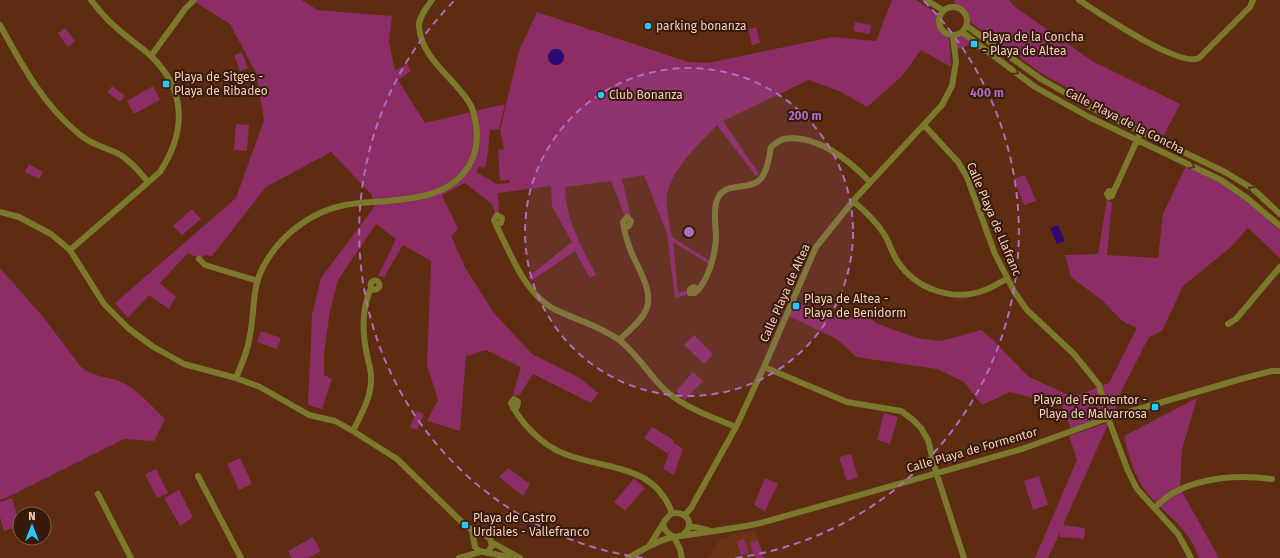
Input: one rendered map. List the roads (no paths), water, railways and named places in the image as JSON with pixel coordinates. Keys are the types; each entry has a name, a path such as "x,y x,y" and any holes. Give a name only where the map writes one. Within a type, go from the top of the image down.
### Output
{"street":[{"path":"70,250 160,172 170,156 178,137 179,115 176,95 167,75 151,56 108,20 92,0"},
{"path":"151,56 185,9 194,0"},
{"path":"236,378 244,358 250,334 253,297 258,281 269,257 284,237 307,219 344,205 430,194 453,183 464,173 471,162 477,148 477,132 471,105 435,63 424,43 419,26 424,10 432,0"},
{"path":"926,0 943,10"},
{"path":"950,0 953,7 964,14 967,26 962,32 953,36 942,30 939,18 943,10 953,7"},
{"path":"1079,0 1120,27 1168,52 1192,60 1199,58 1250,7 1253,0"},
{"path":"0,25 37,88 57,114 80,135 98,146 118,153 133,165 148,182"},
{"name":"Calle Playa de la Concha","path":"967,26 1040,79 1092,108 1225,172 1253,190 1280,214"},
{"name":"Calle Playa de la Concha","path":"962,32 1035,87 1089,117 1220,180 1248,198 1280,226"},
{"name":"Calle Playa de Altea","path":"685,515 691,508 736,427 764,367 816,247 853,201 942,105 952,86 956,62 953,36"},
{"name":"Calle Playa de Llafranc","path":"924,126 958,162 967,177 989,239 1007,278 1027,310 1074,354 1099,385 1108,418 1134,483 1178,534 1190,558"},
{"path":"1113,193 1142,131"},
{"path":"698,290 712,261 716,239 715,214 718,196 728,188 750,185 762,178 771,147 782,140 799,139 829,150 862,174 870,182"},
{"path":"853,201 870,216 884,234 897,261 904,270 920,284 933,290 952,295 971,294 986,290 1007,278"},
{"path":"0,212 19,217 51,234 70,250 104,304 128,328 152,346 184,364 236,378 260,388 309,415 334,421 353,430 396,459 472,530 482,536 490,538 493,544 520,558"},
{"path":"496,225 526,282 538,296 555,309 605,331 619,340 634,354 660,386 682,402 702,413 736,427"},
{"path":"619,340 639,321 647,310 648,298 647,288 629,247 624,228"},
{"path":"199,259 205,265 258,281"},
{"path":"1228,324 1236,319 1280,267"},
{"path":"353,430 366,407 370,390 372,374 363,333 363,317 371,288"},
{"path":"764,367 846,402 901,412 912,419 921,428 928,440 936,472 964,558"},
{"name":"Calle Playa de Formentor","path":"628,558 649,546 674,537 761,523 936,472 1022,449 1108,418 1241,379 1272,371 1280,372"},
{"path":"513,408 530,430 544,442 565,454 634,472 659,491 668,501 672,513"},
{"path":"198,476 241,558"},
{"path":"1154,508 1173,494 1197,484 1236,477 1272,479"},
{"path":"98,494 131,558"},
{"path":"649,546 664,525 666,519 672,513 680,513 685,515 689,526 682,536 680,549"},
{"path":"664,525 666,531 674,537 680,549 682,558"},
{"name":"Calle Playa de Formentor","path":"689,526 715,531"},
{"path":"472,530 477,548"},
{"path":"477,548 477,539 482,536"},
{"path":"487,552 491,549 493,544"},
{"path":"477,548 513,558"},
{"path":"461,557 477,548"}],"place":[{"name":"parking bonanza","path":"648,26"},
{"name":"Playa de la Concha - Playa de Altea","path":"974,44"},
{"name":"Playa de Sitges - Playa de Ribadeo","path":"166,84"},
{"name":"Club Bonanza","path":"601,95"},
{"name":"Playa de Altea - Playa de Benidorm","path":"796,306"},
{"name":"Playa de Formentor - Playa de Malvarrosa","path":"1155,407"},
{"name":"Playa de Castro Urdiales - Vallefranco","path":"465,525"}]}
